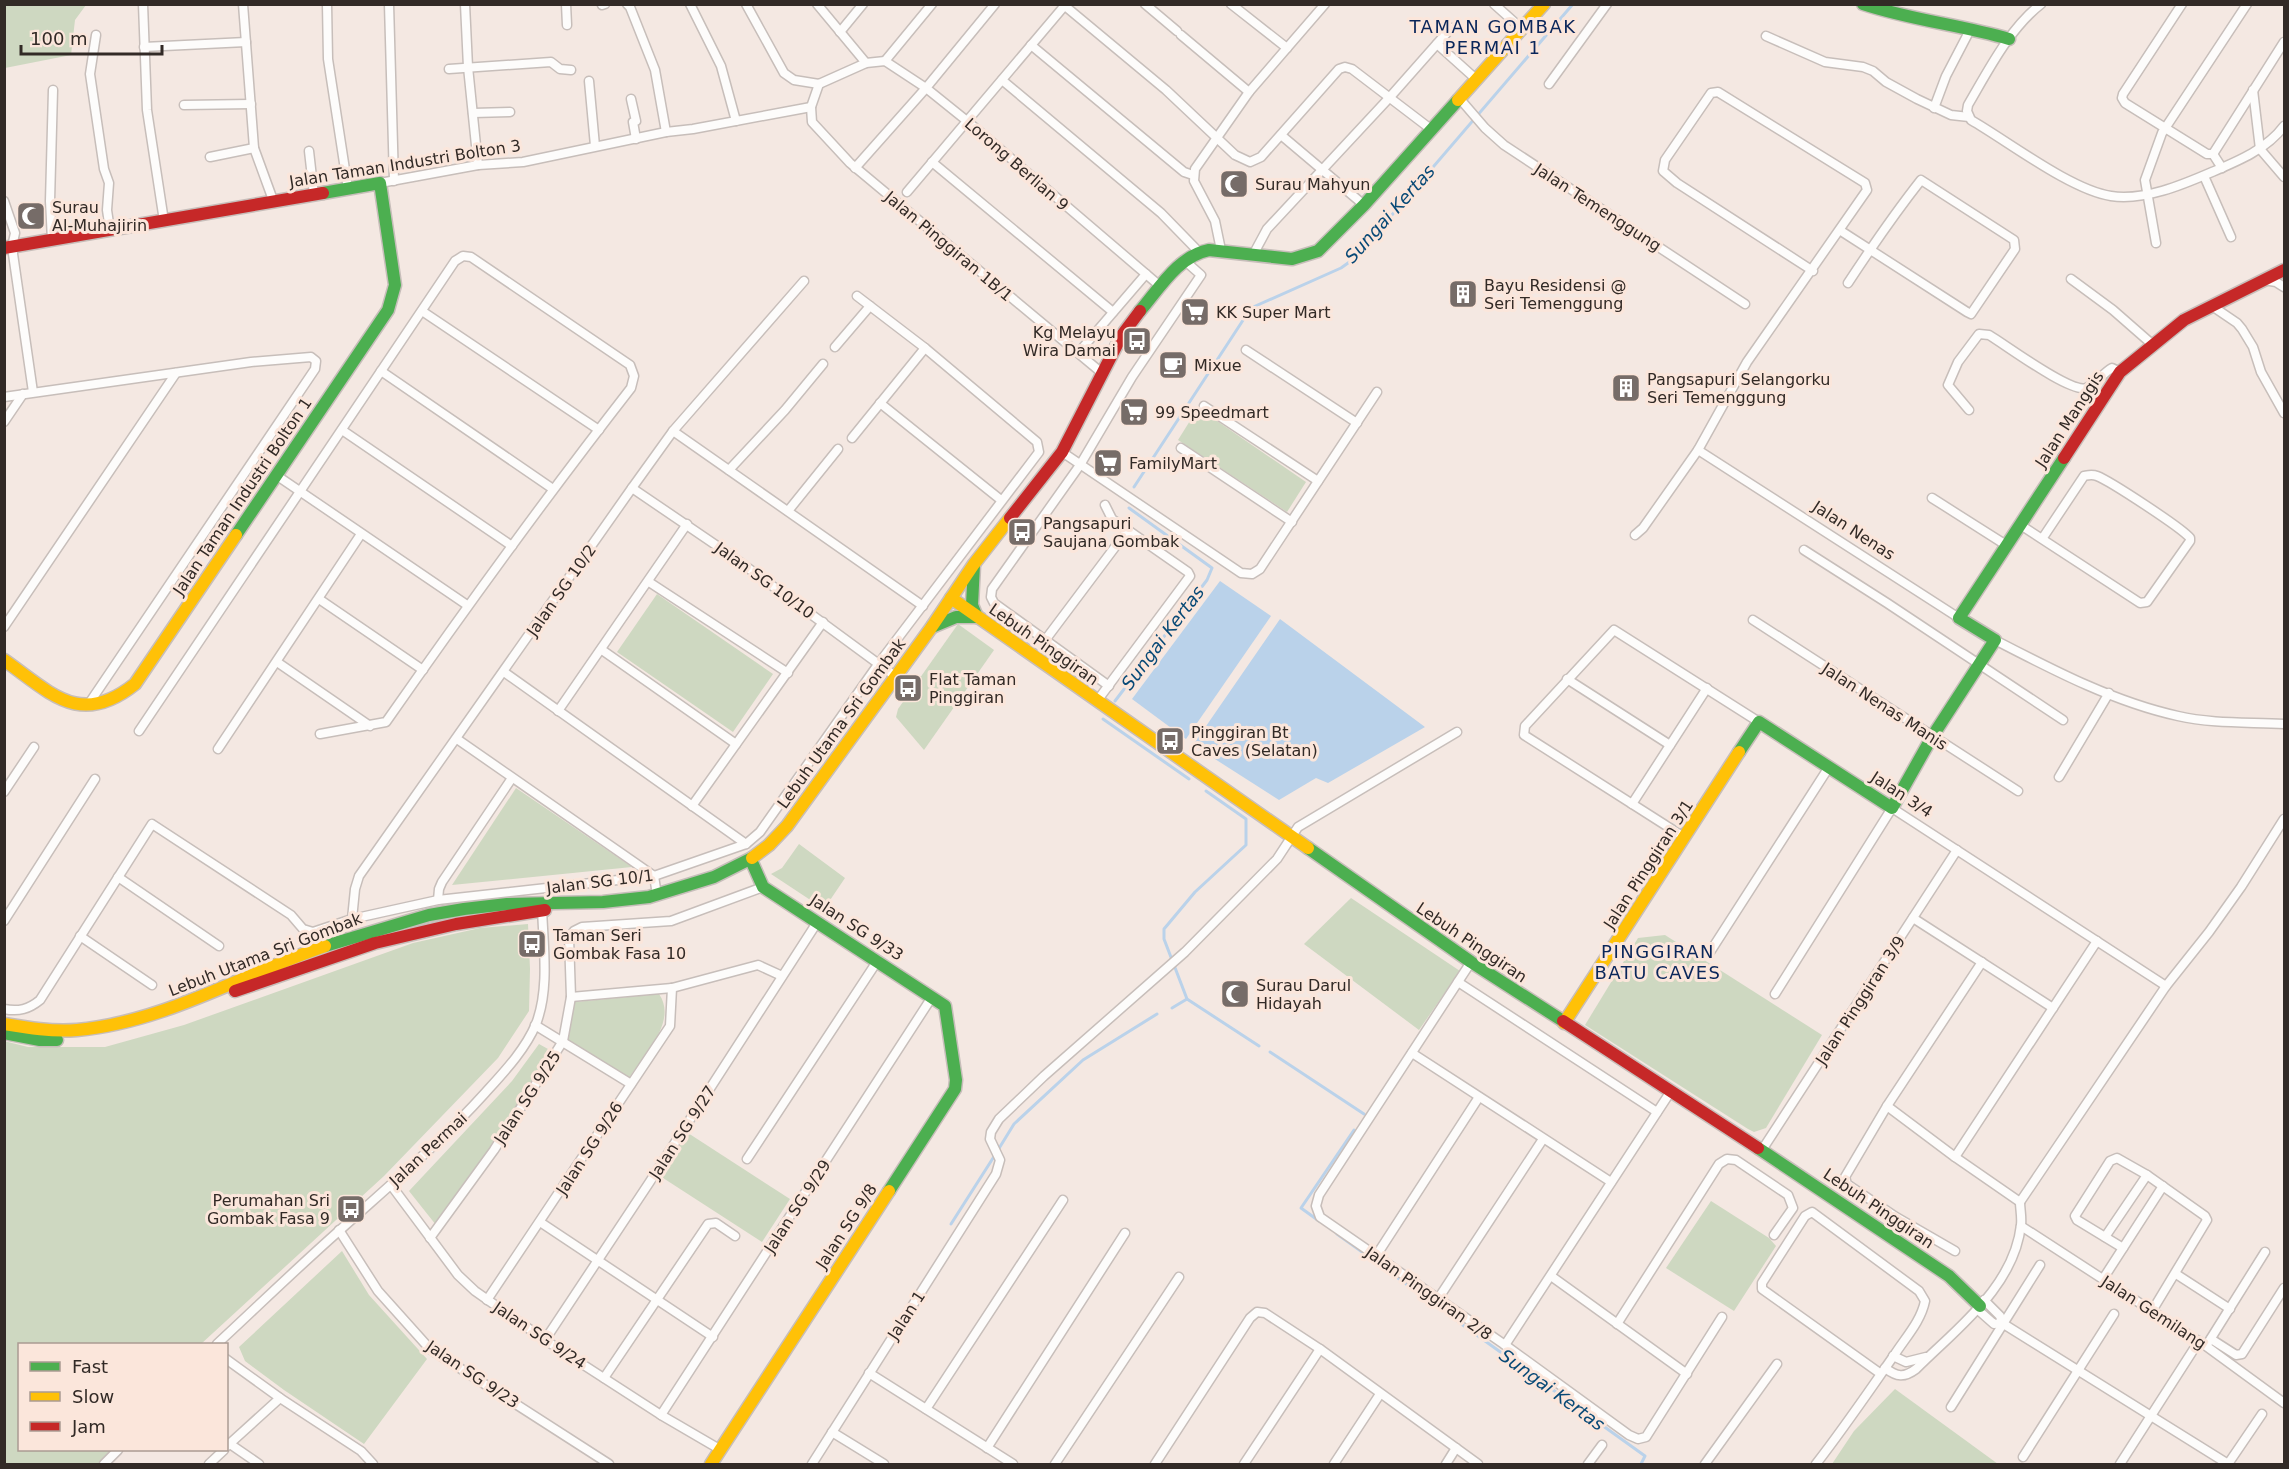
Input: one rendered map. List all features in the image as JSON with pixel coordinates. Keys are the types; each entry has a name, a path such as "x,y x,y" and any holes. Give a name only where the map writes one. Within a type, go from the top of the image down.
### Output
{"street":[{"path":"143,4 147,110 164,221"},
{"path":"243,4 255,148 273,200"},
{"path":"327,4 328,59 348,189"},
{"path":"389,4 394,181"},
{"path":"465,4 468,67 478,165"},
{"path":"566,4 567,25"},
{"path":"627,4 655,70 666,132"},
{"path":"690,4 721,66 736,122"},
{"path":"746,4 784,73 794,80 819,84 866,63 885,61 932,4"},
{"path":"817,4 866,63"},
{"path":"840,32 863,4"},
{"path":"855,168 926,88 995,4"},
{"path":"1145,4 1249,92"},
{"path":"1231,4 1287,48"},
{"path":"1494,4 1522,29"},
{"path":"1002,80 1161,213 1199,252 1221,250 1292,259 1318,251 1364,205 1432,130 1463,102 1477,80 1544,4"},
{"path":"1549,84 1607,4"},
{"path":"1863,4 1890,13 1971,28 2009,39"},
{"path":"1969,117 1968,105 2009,39 2041,4"},
{"path":"2182,4 2122,98 2125,103 2206,154 2213,154"},
{"path":"2156,243 2145,180 2166,128 2247,4"},
{"path":"907,192 1065,5 1166,90 1235,156 1250,162 1261,157 1339,69 1345,67 1352,69 1432,130"},
{"path":"1221,250 1215,221 1193,175 1249,92 1321,6"},
{"path":"1252,255 1267,230 1451,28"},
{"path":"1934,108 1946,75 1971,28"},
{"path":"96,35 90,74 104,169 109,183 107,210 110,230"},
{"path":"1766,36 1825,62 1873,70 1886,82 1934,108 1951,115 1969,117 2043,165 2097,193 2113,196 2146,194 2204,176 2260,149 2284,126"},
{"path":"144,46 246,42"},
{"path":"2213,154 2284,42"},
{"path":"1437,44 1477,80"},
{"path":"1031,45 1184,172 1193,175"},
{"name":"Lorong Berlian 9","path":"885,61 926,88 967,121 1160,286"},
{"path":"449,69 551,62 560,69 571,70"},
{"path":"590,81 595,146"},
{"path":"811,107 819,84"},
{"path":"52,240 50,201 54,90"},
{"path":"2253,90 2260,149 2284,177"},
{"path":"1635,535 1643,528 1698,450 1747,362 1813,271 1841,231 1867,190 1865,183 1718,92 1706,98 1665,160 1662,166 1663,171 1677,183 1813,271"},
{"path":"631,99 636,122 633,122 636,139"},
{"name":"Jalan Temenggung","path":"1463,102 1485,128 1504,145 1745,304"},
{"path":"184,105 251,104"},
{"name":"Jalan Taman Industri Bolton 3","path":"8,248 478,165 523,162 666,132 736,122 811,107"},
{"name":"Jalan Pinggiran 1B/1","path":"811,107 812,122 855,168 1102,373"},
{"path":"473,113 510,112"},
{"path":"1281,135 1364,205"},
{"path":"210,158 255,148"},
{"path":"309,151 314,195"},
{"path":"2213,154 2222,168"},
{"path":"932,162 1113,312"},
{"path":"2204,176 2231,237"},
{"path":"1841,231 1870,250 1967,312 1971,314 2015,249 2014,240 1921,180 1870,250 1848,283"},
{"name":"Jalan Taman Industri Bolton 1","path":"4,660 68,703 88,705 122,696 135,684 388,310 392,300 394,278 380,183"},
{"path":"4,201 15,233 8,248 28,393 4,422"},
{"name":"Lebuh Utama Sri Gombak","path":"4,1034 40,1040 62,1040 120,1030 192,1008 242,988 375,943 542,907 632,900 657,895 714,877 751,860 781,833 931,628 974,564 1062,452 1122,335 1160,286 1184,260 1199,252"},
{"path":"140,731 455,261 463,256 471,257 630,365 634,376 631,388 467,606 386,722 320,734"},
{"path":"1109,686 994,603 991,597 992,589 1080,465 1132,377 1202,275 1184,260"},
{"name":"Jalan Manggis","path":"1959,618 2120,372 2184,320 2284,270"},
{"path":"1079,352 1146,274"},
{"path":"2071,279 2153,345"},
{"path":"2264,280 2276,282 2284,287"},
{"name":"Jalan SG 10/2","path":"352,919 355,889 360,876 632,488 673,431 804,281"},
{"path":"852,438 925,348 857,296"},
{"path":"835,347 870,306"},
{"path":"2212,306 2242,329 2253,347 2261,372 2284,413"},
{"path":"422,311 599,430"},
{"path":"1969,410 1948,385 1958,362 1979,334 1989,335 2062,382 2077,388 2086,388 2112,369 2120,372"},
{"name":"Jalan SG 10/1","path":"118,877 152,824 291,915 303,929 313,932 352,919 438,900 654,876 746,844 760,832 879,663 1039,452 1037,442 925,348"},
{"path":"1246,350 1357,423"},
{"path":"4,397 251,362 311,357 316,361 315,369 88,705"},
{"path":"729,470 785,410 823,364"},
{"path":"381,371 553,489"},
{"path":"4,627 176,373"},
{"path":"1062,452 1241,573 1252,574 1260,569 1377,392"},
{"path":"880,403 1001,500"},
{"path":"1204,406 1318,481"},
{"path":"342,430 512,546"},
{"path":"673,431 923,606"},
{"path":"788,511 838,448"},
{"path":"1181,448 1292,522"},
{"name":"Jalan Nenas","path":"1698,450 1995,640 2075,680 2153,710 2181,717 2284,724"},
{"path":"2019,524 2140,603 2147,602 2190,538 2112,484 2090,474 2084,476 2042,539"},
{"path":"276,475 467,606"},
{"name":"Jalan SG 10/10","path":"632,488 687,524 895,676"},
{"path":"1932,498 2006,545"},
{"path":"1097,701 1190,576 1188,572 1112,519 1105,506"},
{"path":"558,711 687,524"},
{"path":"1046,639 1127,531"},
{"path":"218,749 361,534"},
{"path":"1804,550 2063,720"},
{"path":"931,628 956,617 976,617 972,605 974,564"},
{"path":"649,582 788,673"},
{"name":"Lebuh Pinggiran","path":"951,598 1471,962 1762,1150 1949,1276 1981,1305"},
{"path":"319,599 423,670"},
{"name":"Jalan Nenas Manis","path":"1753,620 2018,791"},
{"path":"692,806 823,622"},
{"name":"Jalan 3/4","path":"1567,679 1610,632 1618,632 2166,986"},
{"path":"1774,994 1892,808 1932,737 1995,640"},
{"path":"602,650 736,744"},
{"path":"277,662 370,726"},
{"path":"504,672 746,844"},
{"path":"1670,745 1567,679 1523,731 1524,735 1684,837"},
{"path":"1632,804 1707,688"},
{"path":"2059,777 2109,693"},
{"name":"Jalan Pinggiran 3/1","path":"1564,1023 1759,722"},
{"path":"1291,837 1298,827 1457,732"},
{"path":"457,739 654,876 657,895"},
{"path":"4,792 34,747"},
{"path":"1710,952 1829,767"},
{"path":"438,900 442,882 512,778"},
{"path":"4,921 95,779"},
{"path":"1816,1464 1850,1421 1883,1371 1893,1356 1923,1312 1925,1301 1919,1291 1821,1217 1812,1212 1805,1216 1762,1283 1762,1289 1883,1371 1897,1376 1907,1375 1981,1305 2009,1266 2021,1226 2020,1202 2166,986 2209,932 2284,819"},
{"name":"Jalan 1","path":"812,1464 1000,1163 991,1145 991,1132 999,1119 1044,1076 1185,952 1277,859 1291,837"},
{"name":"Jalan Pinggiran 3/9","path":"1762,1150 1958,850"},
{"path":"751,860 763,886"},
{"path":"4,1009 31,1008 40,1000 118,877 219,946"},
{"name":"Jalan SG 9/33","path":"763,886 932,997"},
{"name":"Jalan SG 9/25","path":"430,1238 494,1150 563,1041 572,997 569,938 574,931 582,927 671,921 763,886"},
{"name":"Lebuh Utama Sri Gombak","path":"4,1024 37,1031 58,1032 129,1021 196,998 343,940 432,914 516,903 542,907"},
{"name":"Jalan Permai","path":"218,1343 339,1230 430,1152 507,1069 536,1025 544,990 542,907"},
{"path":"1913,918 2053,1008"},
{"name":"Jalan SG 9/27","path":"545,1340 650,1183 818,921"},
{"path":"80,936 152,985"},
{"path":"1955,1157 2097,941"},
{"path":"747,1159 878,960"},
{"path":"1471,962 1412,1053 1611,1182"},
{"path":"1955,1251 1896,1217 1847,1184 1845,1177 1887,1106 1982,962"},
{"path":"572,997 672,988 758,965 782,976"},
{"path":"1458,982 1657,1112"},
{"name":"Jalan SG 9/26","path":"487,1300 670,1026 672,988"},
{"name":"Jalan SG 9/29","path":"661,1415 714,1337 932,997"},
{"name":"Jalan SG 9/8","path":"711,1464 955,1089 956,1080 945,1006 932,997"},
{"path":"536,1025 631,1084"},
{"name":"Jalan Pinggiran 2/8","path":"1412,1053 1319,1195 1316,1206 1320,1217 1638,1440 1646,1437 1687,1374"},
{"path":"1505,1345 1671,1091"},
{"path":"1376,1256 1479,1097"},
{"path":"1887,1106 2020,1202"},
{"path":"1438,1299 1544,1139"},
{"path":"2123,1248 2077,1220 2075,1216 2110,1161 2117,1158 2147,1175 2205,1216 2206,1224 2152,1311"},
{"path":"1617,1324 1719,1164 1727,1159 1736,1160 1788,1195 1793,1208 1774,1235"},
{"path":"2105,1237 2147,1175"},
{"name":"Jalan SG 9/24","path":"391,1185 458,1275 487,1300 661,1415 721,1450"},
{"path":"2103,1279 2163,1186"},
{"path":"926,1409 1063,1200"},
{"path":"540,1222 714,1337"},
{"path":"604,1378 708,1224 716,1223 735,1236"},
{"name":"Jalan Gemilang","path":"2021,1226 2152,1311 2205,1342 2284,1403"},
{"name":"Jalan SG 9/23","path":"339,1230 378,1291 430,1349 609,1464"},
{"path":"987,1448 1125,1233"},
{"path":"2120,1464 2230,1309 2265,1252"},
{"path":"1951,1407 2040,1265"},
{"path":"2176,1274 2230,1309"},
{"path":"1551,1276 1687,1374 1722,1317"},
{"path":"1055,1464 1179,1277"},
{"path":"2205,1342 2236,1355 2242,1354 2284,1288"},
{"path":"1981,1305 2000,1316 2002,1323 2228,1464 2262,1414"},
{"path":"1155,1464 1250,1318 1257,1312 1266,1313 1320,1349 1478,1464"},
{"path":"2023,1456 2114,1314"},
{"path":"1244,1464 1320,1349"},
{"path":"1893,1356 1906,1362 1929,1356"},
{"path":"228,1360 360,1451 373,1464"},
{"path":"1705,1464 1777,1364"},
{"path":"869,1372 1013,1464"},
{"path":"1334,1464 1380,1394"},
{"path":"228,1446 280,1398"},
{"path":"832,1432 884,1464"},
{"path":"1588,1464 1602,1445"},
{"path":"228,1448 259,1464"},
{"path":"1446,1464 1456,1448"},
{"path":"104,1464 116,1451"},
{"path":"209,1464 223,1451"}],"green space":[{"path":"5,4 86,5 75,20 71,55 5,68"},
{"path":"1198,408 1306,482 1287,512 1178,440"},
{"path":"657,594 773,674 733,732 617,652"},
{"path":"958,624 994,650 924,750 896,717 898,709"},
{"path":"516,788 632,867 452,885"},
{"path":"799,844 845,878 824,909 771,874 782,868"},
{"path":"1351,898 1460,971 1419,1030 1304,944"},
{"path":"528,924 529,1011 498,1058 384,1176 202,1343 18,1343 18,1451 115,1451 103,1464 5,1464 4,1041 28,1047 105,1047 184,1025 413,943 480,928"},
{"path":"1665,935 1822,1035 1766,1128 1754,1132 1748,1129 1585,1025 1638,938"},
{"path":"659,994 664,1004 662,1026 657,1038 629,1078 566,1039 575,1002"},
{"path":"539,1044 548,1049 541,1070 474,1174 436,1225 409,1191 512,1081"},
{"path":"688,1133 790,1199 762,1242 660,1176"},
{"path":"1711,1201 1769,1238 1776,1246 1734,1311 1666,1268"},
{"path":"342,1251 369,1295 427,1359 364,1444 245,1361 239,1347"},
{"path":"1895,1389 1998,1464 1832,1464 1854,1431"}],"water":[{"path":"1220,581 1271,616 1186,739 1132,699"},
{"path":"1280,619 1425,727 1328,783 1316,778 1279,800 1193,745"}],"waterway":[{"name":"Sungai Kertas","path":"1134,487 1251,308 1341,268 1355,258 1573,4"},
{"name":"Sungai Kertas","path":"1115,701 1207,580 1212,568 1129,508"},
{"name":"Sungai Kertas","path":"1103,719 1189,779"},
{"name":"Sungai Kertas","path":"1206,791 1246,819 1246,845 1195,892 1164,929 1164,939 1187,999 1259,1046"},
{"path":"1172,1008 1187,999"},
{"path":"998,1150 1014,1124 1083,1060 1157,1014"},
{"name":"Sungai Kertas","path":"1270,1052 1364,1114"},
{"name":"Sungai Kertas","path":"1319,1221 1301,1208 1354,1130"},
{"path":"951,1224 995,1155"},
{"name":"Sungai Kertas","path":"1337,1234 1372,1259"},
{"path":"1384,1268 1438,1307"},
{"name":"Sungai Kertas","path":"1453,1318 1645,1456 1641,1464"}],"traffic: fast":[{"path":"1863,4 2009,39"},
{"path":"1140,311 1170,275 1198,253 1209,250 1292,259 1318,251 1364,205 1458,100"},
{"path":"236,535 388,310 395,285 380,183 323,193"},
{"path":"1739,752 1759,722 1892,808 1932,737 1995,640 1959,618 2064,458"},
{"path":"974,565 972,605 977,617"},
{"path":"932,627 956,617 975,617"},
{"path":"1308,848 1471,962 1563,1021"},
{"path":"325,946 429,915 464,909 507,904 603,902 649,897 714,877 752,858"},
{"path":"751,860 763,887 945,1006 956,1080 955,1089 889,1191"},
{"path":"4,1033 40,1040 57,1040"},
{"path":"1758,1148 1949,1276 1980,1306"}],"traffic: slow":[{"path":"1458,100 1544,4"},
{"path":"752,858 769,845 787,826 931,628 974,564 1010,518"},
{"path":"4,660 52,694 66,701 82,704 98,703 116,697 135,684 236,535"},
{"path":"951,598 1308,848"},
{"path":"1564,1023 1739,752"},
{"path":"4,1024 58,1030 77,1030 110,1025 203,996 325,946"},
{"path":"711,1464 889,1191"}],"traffic: jam":[{"path":"4,248 323,193"},
{"path":"2064,458 2120,372 2184,320 2284,270"},
{"path":"1010,518 1062,452 1122,335 1140,311"},
{"path":"235,991 375,943 456,924 545,910"},
{"path":"1563,1021 1758,1148"}],"place":[{"name":"Surau Mahyun","path":"1234,184"},
{"name":"Surau Al-Muhajirin","path":"31,216"},
{"name":"Bayu Residensi @ Seri Temenggung","path":"1463,294"},
{"name":"KK Super Mart","path":"1195,312"},
{"name":"Kg Melayu Wira Damai","path":"1137,341"},
{"name":"Mixue","path":"1173,365"},
{"name":"Pangsapuri Selangorku Seri Temenggung","path":"1626,388"},
{"name":"99 Speedmart","path":"1134,412"},
{"name":"FamilyMart","path":"1108,463"},
{"name":"Pangsapuri Saujana Gombak","path":"1022,532"},
{"name":"Flat Taman Pinggiran","path":"908,688"},
{"name":"Pinggiran Bt Caves (Selatan)","path":"1170,741"},
{"name":"Taman Seri Gombak Fasa 10","path":"532,944"},
{"name":"Surau Darul Hidayah","path":"1235,994"},
{"name":"Perumahan Sri Gombak Fasa 9","path":"351,1209"}],"district":[{"name":"TAMAN GOMBAK PERMAI 1","path":"1493,37"},
{"name":"PINGGIRAN BATU CAVES","path":"1658,962"}]}
